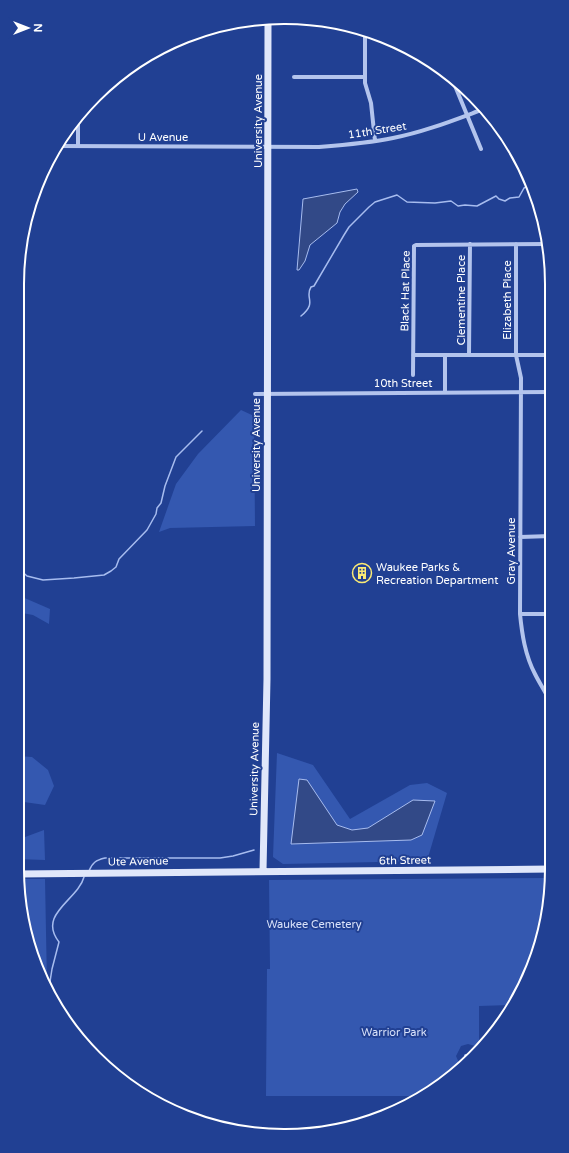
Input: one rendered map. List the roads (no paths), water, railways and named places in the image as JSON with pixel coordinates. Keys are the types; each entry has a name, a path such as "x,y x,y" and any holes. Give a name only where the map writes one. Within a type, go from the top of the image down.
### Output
{"street":[{"name":"University Avenue","path":"260,871 267,679 268,25"},
{"path":"365,37 365,83 371,103 375,141"},
{"path":"294,77 365,77"},
{"path":"457,89 481,149"},
{"name":"11th Street","path":"269,146 319,147 375,141 415,133 443,125 478,111"},
{"path":"78,126 78,146"},
{"name":"U Avenue","path":"64,146 269,146"},
{"name":"Black Hat Place","path":"413,375 414,246 416,244 542,244"},
{"name":"Clementine Place","path":"469,355 470,244"},
{"name":"Elizabeth Place","path":"516,244 516,355 521,378 520,392"},
{"path":"413,356 545,355"},
{"path":"445,356 445,392"},
{"name":"Gray Avenue","path":"520,392 521,630 534,672 545,693"},
{"name":"10th Street","path":"256,394 545,392"},
{"path":"520,537 545,536"},
{"path":"520,614 545,614"},
{"name":"6th Street","path":"260,871 332,872 545,869"},
{"name":"Ute Avenue","path":"24,874 260,871"}],"waterway":[{"path":"301,316 309,307 309,291 311,287 314,286 349,227 375,202 397,195 407,202 435,203 451,201 458,206 477,206 496,196 505,201 510,198 519,197 526,187"},
{"path":"24,573 27,576 43,580 104,575 111,571 116,567 119,559 147,530 156,514 157,508 161,503 165,486 176,457 202,431"},
{"path":"89,871 95,862 105,858 220,858 254,850"},
{"path":"50,982 59,942 54,932 53,923 56,915 80,885 84,877"}],"place":[{"name":"Waukee Parks & Recreation Department","path":"362,573"}],"park label":[{"name":"Waukee Cemetery","path":"314,924"},
{"name":"Warrior Park","path":"394,1032"}]}
